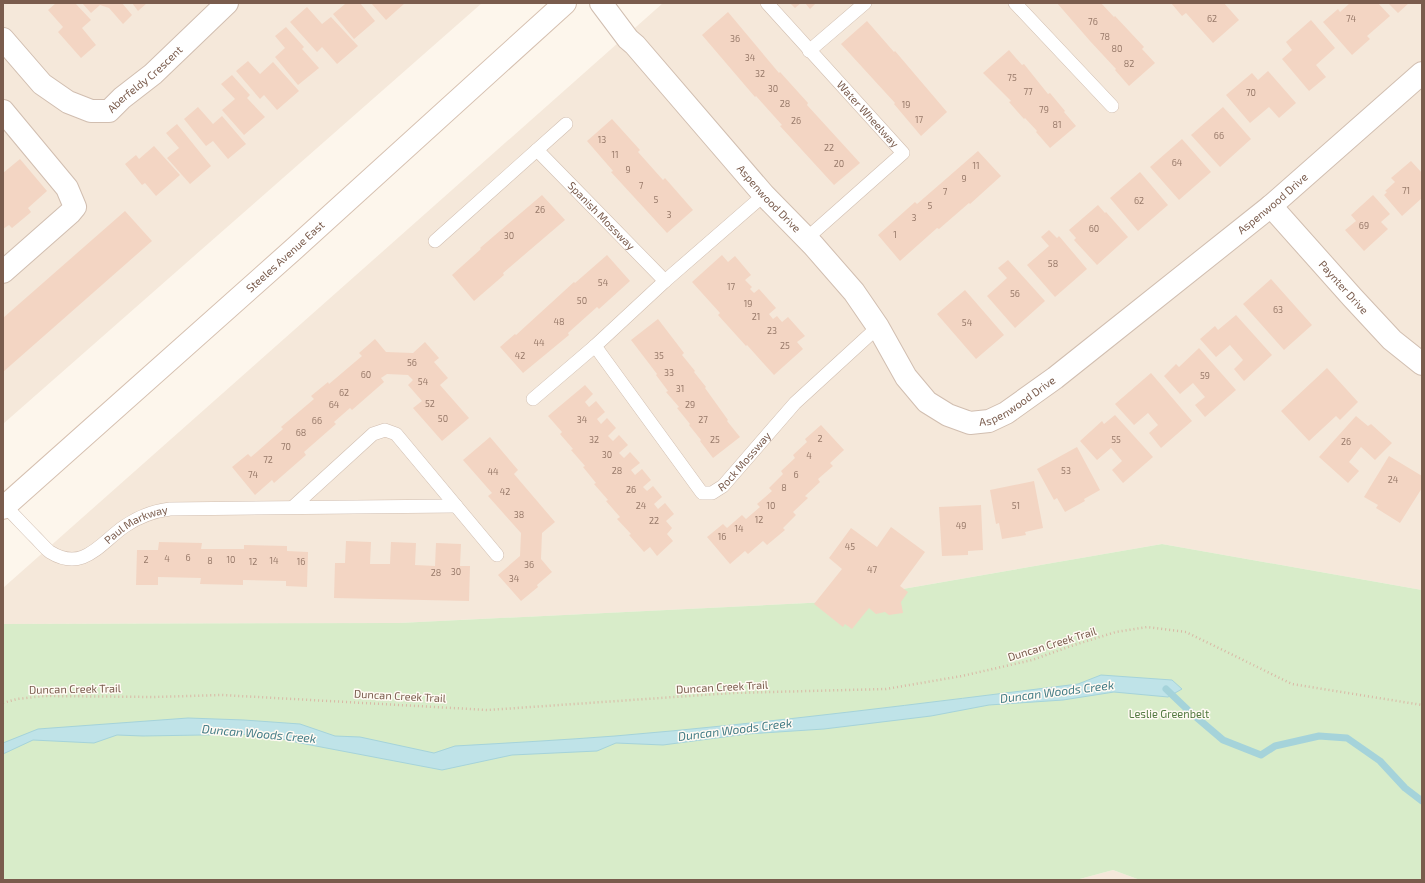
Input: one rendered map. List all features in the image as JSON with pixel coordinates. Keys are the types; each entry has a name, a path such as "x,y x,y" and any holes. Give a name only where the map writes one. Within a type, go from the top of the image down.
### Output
{"street":[{"name":"Aberfeldy Crescent","path":"3,39 42,84 68,102 91,112 109,111 122,98 153,74 226,3"},
{"name":"Steeles Avenue East","path":"4,506 295,248 565,3"},
{"name":"Aspenwood Drive","path":"601,3 628,39 764,195 854,292 878,327 906,377 927,402 948,415 970,423 989,421 1006,413 1055,378 1271,206 1422,73"},
{"path":"3,111 68,188 75,207 3,272"},
{"name":"Paynter Drive","path":"1271,206 1392,340 1422,364"}],"lane":[{"name":"Water Wheelway","path":"767,3 902,153 806,239"},
{"path":"809,51 864,3"},
{"path":"1015,3 1112,106"},
{"path":"435,240 566,124"},
{"name":"Spanish Mossway","path":"537,150 665,281"},
{"path":"533,399 595,346 665,281 764,195"},
{"name":"Rock Mossway","path":"595,346 702,493 712,493 723,486 795,403 878,327"},
{"path":"293,507 373,434 385,430 396,434 497,555"},
{"name":"Paul Markway","path":"4,506 49,551 60,556 72,558 84,557 92,553 115,533 132,521 162,510 293,507 456,506"}],"path":[{"name":"Duncan Creek Trail","path":"3,703 17,699 44,696 154,697 222,694 488,710 732,693 886,689 962,676 1032,660 1116,632 1147,627 1186,632 1292,684 1422,705"}],"shaded area":[{"path":"3,3 482,3 3,424"},
{"path":"663,3 1422,3 1422,590 1162,544 828,602 399,623 3,624 3,588"},
{"path":"1113,870 1140,880 1076,880"}],"green space":[{"name":"Leslie Greenbelt","path":"1162,544 1422,590 1422,880 1140,880 1113,870 1076,880 3,880 3,624 399,623 828,602"}],"water":[{"path":"1101,675 1172,680 1182,689 1168,697 1114,692 1063,700 989,705 931,716 824,729 747,734 663,745 616,743 597,751 512,755 442,770 300,743 261,734 117,735 94,743 33,740 3,754 3,743 38,729 188,718 300,724 335,736 360,737 434,753 455,746 615,736 847,712 1078,684"}],"building":[{"path":"56,3 75,3 91,20 82,28 96,45 81,58 58,32 63,27 48,10"},
{"path":"82,3 122,3 132,15 123,24 109,8 100,5 91,13"},
{"path":"132,3 147,3 138,11"},
{"path":"344,3 360,3 375,21 354,39 333,14 345,4"},
{"path":"371,3 405,3 386,20"},
{"path":"790,3 801,3 795,8"},
{"path":"805,3 816,3 810,9"},
{"path":"1057,3 1101,3 1144,47 1142,49 1155,63 1129,86 1115,70 1116,69"},
{"path":"1171,3 1224,3 1239,20 1213,43 1186,13 1182,16"},
{"path":"1350,3 1378,3 1390,16 1367,36 1370,39 1352,55 1323,22 1338,9 1340,12"},
{"path":"1388,3 1409,3 1398,13"},
{"path":"307,7 322,24 331,17 358,46 337,64 322,47 317,52 290,22"},
{"path":"728,12 779,73 780,72 808,103 807,105 860,163 834,185 780,126 782,125 756,96 755,97 702,35"},
{"path":"1311,20 1335,48 1316,65 1326,77 1309,91 1282,59 1292,50 1286,42"},
{"path":"867,21 894,52 895,51 947,112 921,136 894,104 895,103 841,44"},
{"path":"286,27 304,47 302,49 319,68 298,85 275,57 285,48 275,36"},
{"path":"1009,50 1022,65 1024,64 1048,94 1050,93 1076,126 1050,148 1036,132 1037,131 1009,102 1011,101 983,73"},
{"path":"248,61 260,74 273,62 299,91 277,110 264,95 260,99 236,71"},
{"path":"1268,71 1296,103 1279,118 1269,107 1250,123 1226,95 1252,73 1258,80"},
{"path":"232,75 250,95 247,98 265,117 244,135 222,110 235,99 221,84"},
{"path":"198,107 213,124 222,116 246,144 228,159 213,141 206,146 184,119"},
{"path":"1223,107 1251,139 1220,167 1191,135"},
{"path":"612,119 640,150 638,152 663,180 665,178 693,210 667,233 611,172 613,171 587,141"},
{"path":"177,124 211,166 190,184 167,158 179,148 166,133"},
{"path":"1182,139 1211,172 1179,200 1150,167"},
{"path":"154,146 180,175 156,196 145,183 142,185 125,164 136,155 139,159"},
{"path":"978,151 1001,176 970,204 969,203 939,229 937,228 900,261 878,235 915,202 917,204"},
{"path":"20,159 47,191 28,208 31,212 30,213 12,228 9,225 3,229 3,173"},
{"path":"1411,161 1422,173 1422,198 1402,216 1384,195 1387,192 1385,191 1395,182 1391,178"},
{"path":"1140,172 1168,205 1138,231 1110,198"},
{"path":"542,195 565,220 503,273 504,275 474,301 452,275 481,249 480,248"},
{"path":"1373,195 1390,214 1381,222 1388,229 1364,251 1345,230 1356,221 1351,215"},
{"path":"1098,205 1128,237 1097,265 1074,240 1076,238 1069,230"},
{"path":"125,211 152,241 3,372 3,318"},
{"path":"1049,230 1057,238 1059,236 1087,269 1055,297 1027,265 1049,246 1041,237"},
{"path":"607,255 630,281 599,309 597,307 568,333 569,335 523,373 500,347 515,334 516,335 574,282 575,283"},
{"path":"722,255 728,262 735,256 751,275 745,280 752,287 750,289 754,293 759,289 776,308 769,314 773,319 777,316 782,322 788,317 805,336 797,342 803,349 774,375 718,315 720,313 692,282"},
{"path":"1008,260 1045,301 1015,328 987,296 1007,278 998,268"},
{"path":"1271,279 1312,325 1284,350 1243,304"},
{"path":"965,290 1004,335 976,359 937,314"},
{"path":"1236,315 1272,355 1244,381 1234,369 1243,360 1230,345 1216,357 1200,339 1215,326 1218,330"},
{"path":"658,319 684,353 682,355 706,387 705,388 728,420 727,421 740,437 713,458 689,425 690,424 677,408 679,407 666,392 668,391 656,375 657,374 631,340"},
{"path":"375,339 386,352 413,353 425,342 439,358 434,362 448,378 440,385 469,418 442,441 413,408 422,401 408,385 413,380 408,375 387,374 381,378 384,382 352,410 350,408 334,422 336,424 304,452 306,455 274,483 272,480 255,495 232,467 248,454 251,457 283,429 281,427 314,399 311,396 328,382 329,384 362,356 359,353"},
{"path":"1199,348 1236,390 1205,417 1195,405 1205,397 1193,383 1180,394 1164,376 1176,364 1179,367"},
{"path":"1327,368 1358,402 1340,420 1336,416 1309,441 1281,411"},
{"path":"1151,373 1192,421 1161,448 1149,433 1158,425 1148,413 1134,425 1115,404"},
{"path":"585,385 593,394 585,402 589,407 596,401 605,412 597,419 601,424 607,418 616,428 608,436 613,441 619,435 628,445 619,453 624,458 630,452 640,463 631,470 635,475 642,469 651,480 643,487 647,491 653,486 662,497 654,504 658,509 665,503 674,514 666,521 672,528 667,534 673,541 657,556 650,547 644,552 629,535 631,534 617,519 620,517 594,484 596,483 583,467 585,466 560,434 562,432 548,416"},
{"path":"1115,415 1153,457 1123,483 1112,470 1122,461 1111,448 1097,460 1080,441 1102,421 1104,424"},
{"path":"1356,416 1368,426 1371,424 1392,443 1375,460 1361,447 1349,462 1359,471 1348,483 1319,457"},
{"path":"821,425 844,450 830,463 833,466 818,479 820,482 805,496 808,498 793,512 796,515 783,528 785,530 767,545 763,541 748,554 745,551 730,564 707,537 723,524 727,528 742,515 746,519 760,507 757,504 772,491 769,488 783,474 781,471 795,458 793,455 807,442 805,439"},
{"path":"490,437 518,470 514,474 555,522 542,533 541,559 552,572 537,585 538,587 521,601 498,575 520,556 521,533 488,496 492,493 463,460"},
{"path":"1077,447 1100,490 1084,499 1085,501 1065,512 1057,498 1054,500 1037,469"},
{"path":"1389,456 1422,476 1422,488 1400,523 1376,508 1378,505 1364,497"},
{"path":"1034,481 1043,528 1025,532 1026,535 1002,539 999,523 996,524 990,490"},
{"path":"981,505 983,550 968,551 968,555 942,556 939,507"},
{"path":"891,527 925,552 900,586 908,592 901,602 903,613 889,615 885,612 876,614 869,608 852,629 845,624 843,627 814,604 842,569 829,558 851,528 877,547"},
{"path":"346,541 371,542 370,564 390,564 391,542 416,543 415,565 435,566 436,543 461,544 460,566 470,566 469,601 334,598 335,563 345,563"},
{"path":"159,542 202,543 201,549 244,549 244,545 287,546 287,551 308,552 307,587 286,586 286,581 243,580 243,585 200,584 201,578 158,577 158,585 136,585 137,550 158,550"}],"waterway":[{"name":"Duncan Woods Creek","path":"1166,689 1223,740 1261,755 1275,746 1319,736 1347,738 1380,761 1405,788 1422,801"}]}
